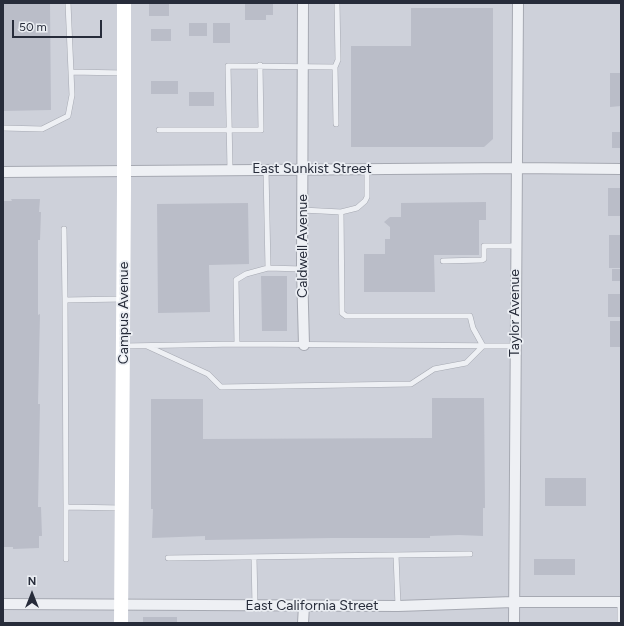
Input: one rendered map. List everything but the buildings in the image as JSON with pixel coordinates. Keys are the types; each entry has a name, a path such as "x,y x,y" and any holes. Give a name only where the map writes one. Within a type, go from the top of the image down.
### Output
{"street":[{"name":"Campus Avenue","path":"122,623 124,3"},
{"name":"Caldwell Avenue","path":"303,3 302,269 304,346"},
{"name":"Taylor Avenue","path":"514,623 518,3"},
{"name":"East Sunkist Street","path":"3,172 302,169 621,169"},
{"name":"East California Street","path":"3,604 122,606 398,606 513,602 620,602"},
{"path":"303,623 304,606"}],"lane":[{"path":"3,128 42,129 68,116 72,95 68,3"},
{"path":"336,124 335,67 338,60 337,3"},
{"path":"160,130 261,130 260,65"},
{"path":"230,170 228,66 260,65 335,67"},
{"path":"71,72 124,73"},
{"path":"302,210 341,212 357,208 365,201 367,197 367,169"},
{"path":"266,170 268,268"},
{"path":"341,212 342,313 346,316 470,316 473,328 483,346"},
{"path":"64,229 66,559"},
{"path":"443,261 482,260 484,259 484,246 516,246"},
{"path":"237,344 236,280 246,274 268,268 302,269"},
{"path":"65,300 124,299"},
{"path":"123,346 237,344 304,346 515,346"},
{"path":"147,346 208,374 221,387 411,384 434,369 466,363 483,346"},
{"path":"66,507 122,508"},
{"path":"168,558 470,554"},
{"path":"396,555 398,606"},
{"path":"254,557 255,606"},
{"path":"620,602 620,623"}],"shaded area":[{"path":"3,3 621,3 621,623 3,623"}]}
